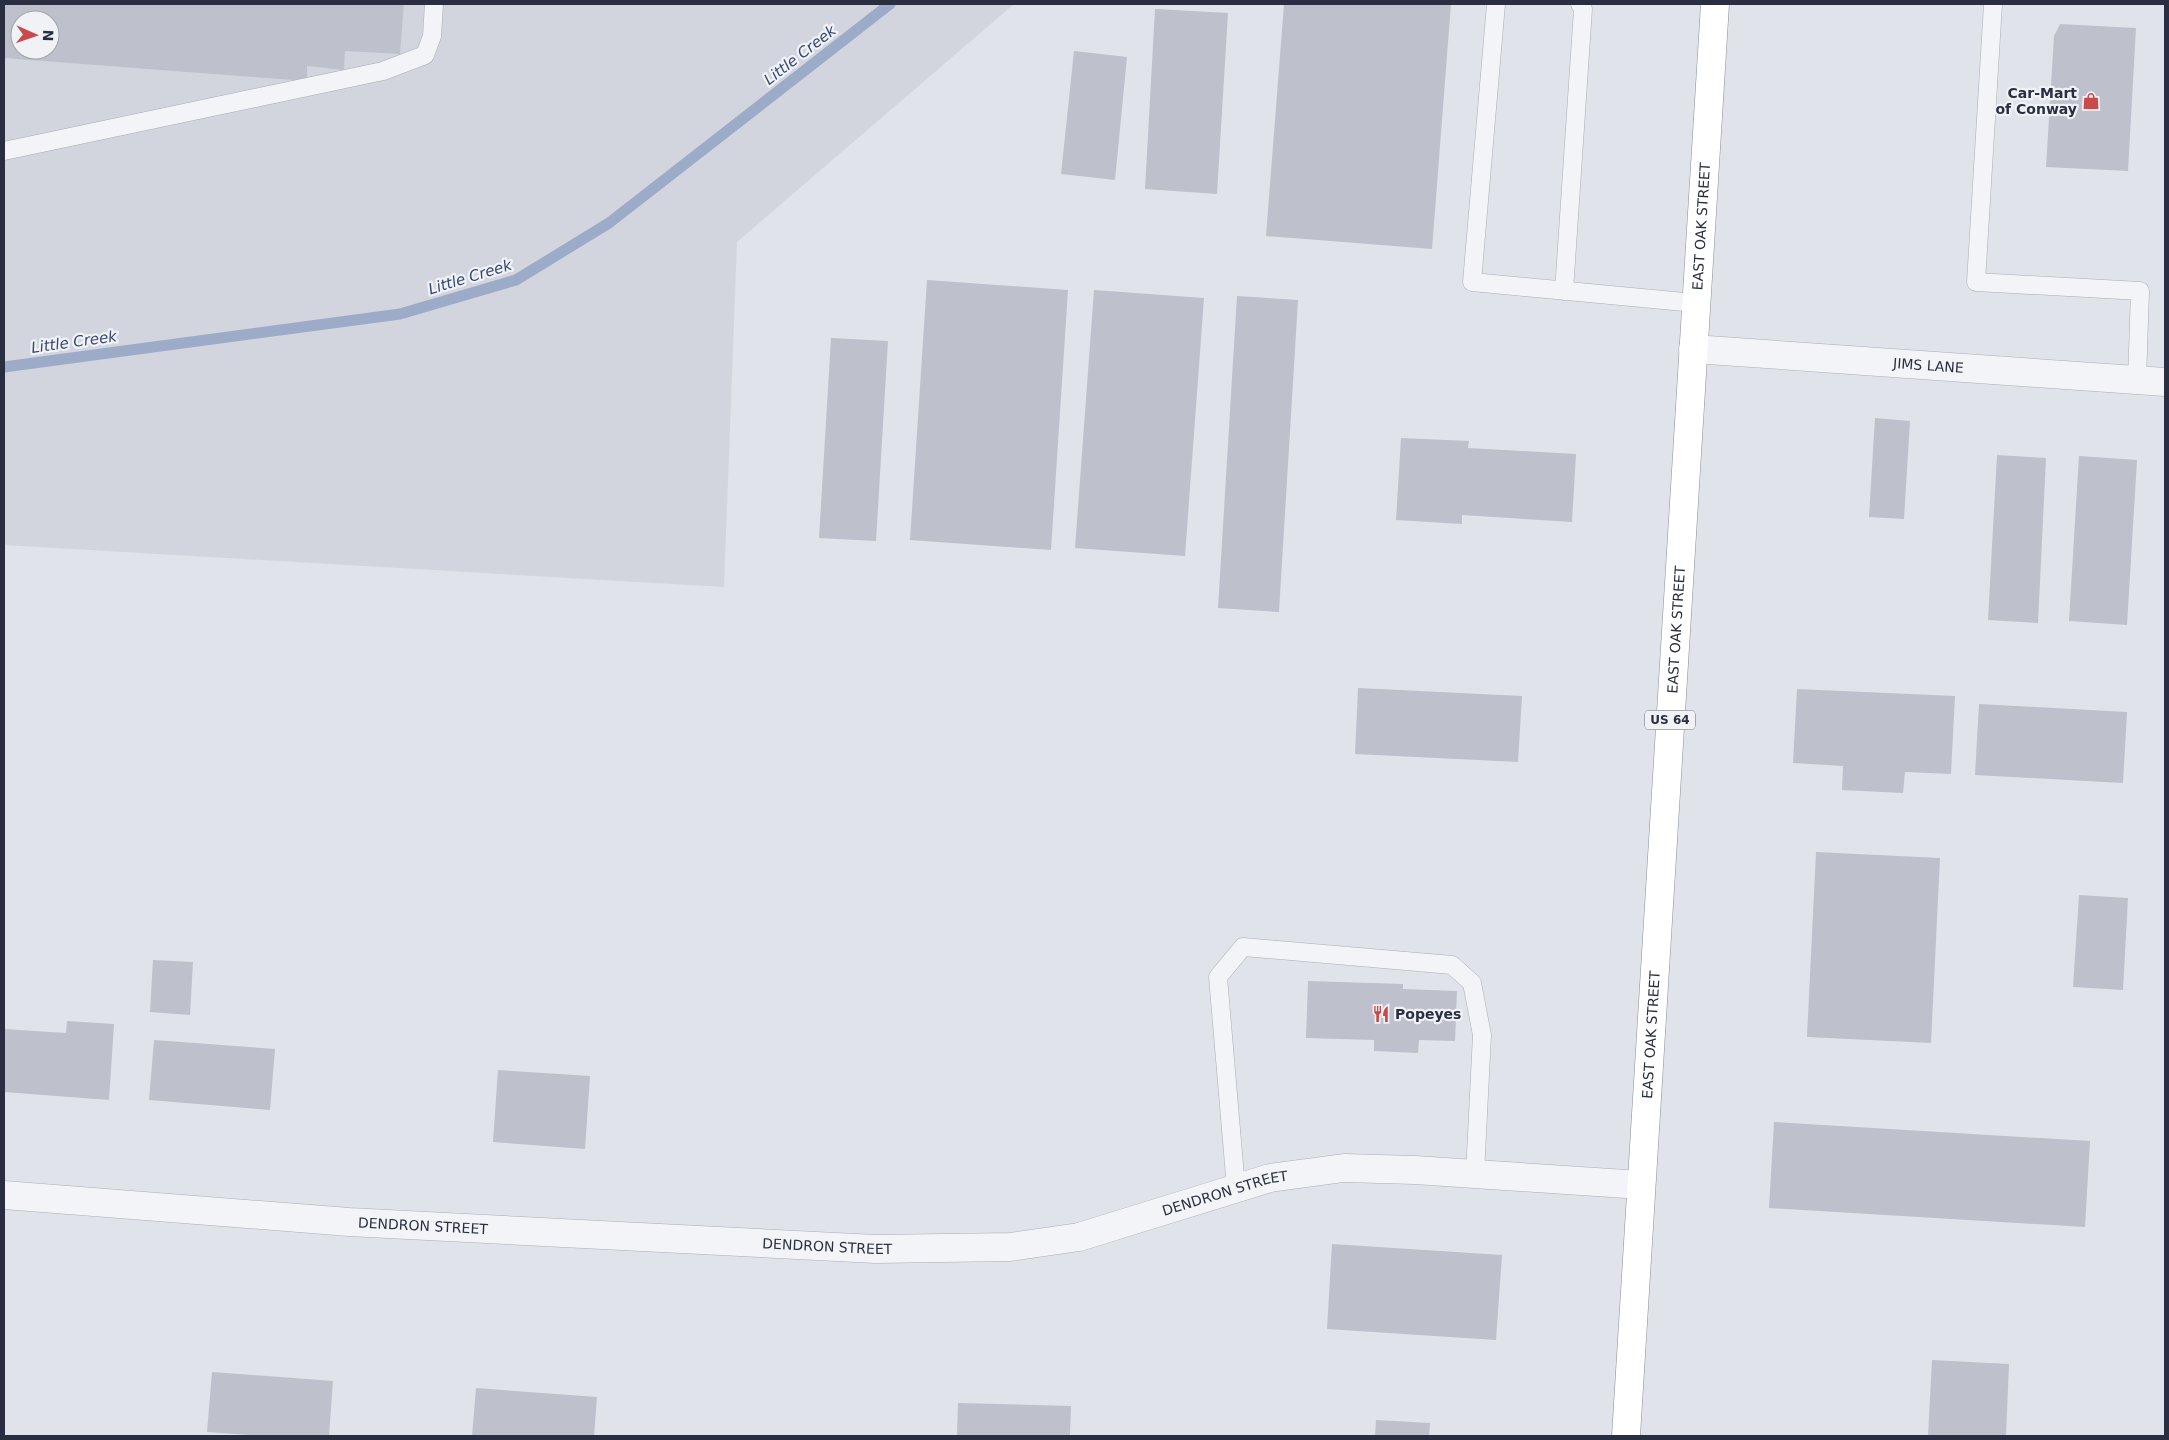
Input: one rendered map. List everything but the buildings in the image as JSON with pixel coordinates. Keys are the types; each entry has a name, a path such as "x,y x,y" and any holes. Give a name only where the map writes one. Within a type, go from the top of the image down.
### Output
{"highway":[{"name":"EAST OAK STREET","path":"1626,1436 1715,4"}],"street":[{"name":"JIMS LANE","path":"1693,349 2165,382"},
{"name":"DENDRON STREET","path":"4,1195 349,1222 876,1249 1010,1247 1079,1237 1270,1178 1344,1168 1641,1185"}],"lane":[{"path":"4,151 383,71 426,55 432,36 434,4"},
{"path":"1496,4 1472,282 1695,303"},
{"path":"1564,291 1582,9 1580,4"},
{"path":"1993,4 1976,282 2140,291 2136,381"},
{"path":"1236,1188 1218,977 1243,947 1452,966 1472,983 1482,1034 1475,1174"}],"shaded area":[{"path":"4,4 1014,4 737,242 724,587 4,545"}],"waterway":[{"name":"Little Creek","path":"4,367 400,314 516,280 609,223 890,4"}],"place":[{"name":"Car-Mart of Conway","path":"2091,101"},
{"name":"Popeyes","path":"1381,1014"}]}
